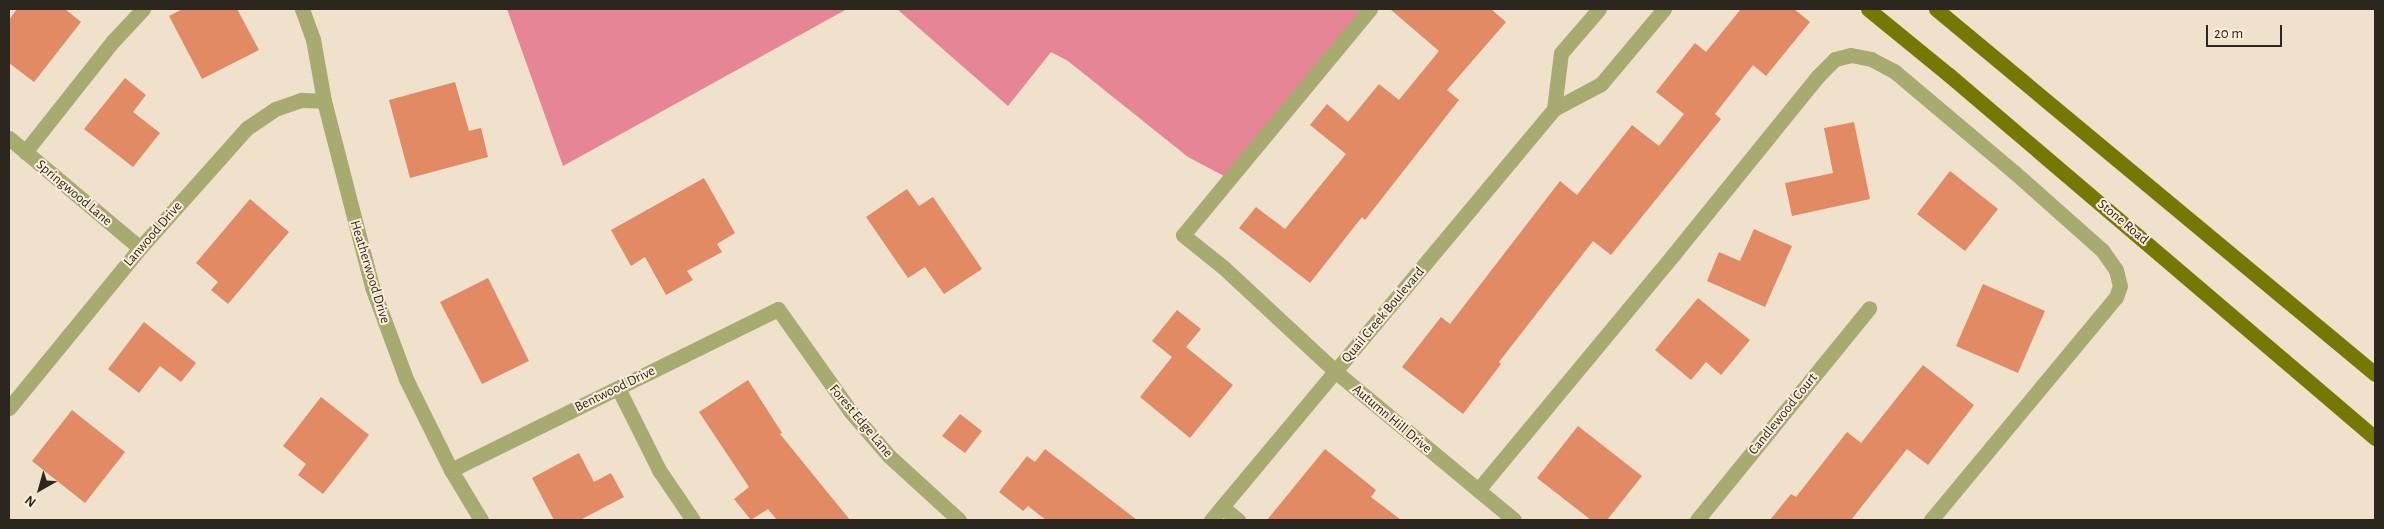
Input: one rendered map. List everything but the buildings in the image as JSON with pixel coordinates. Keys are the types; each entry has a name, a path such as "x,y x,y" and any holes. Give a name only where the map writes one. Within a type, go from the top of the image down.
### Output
{"main road":[{"name":"Stone Road","path":"1868,9 1950,75 2375,438"},
{"path":"1936,9 2375,374"}],"street":[{"name":"Heatherwood Drive","path":"302,9 313,39 324,101 372,287 406,379 452,470 481,520"},
{"name":"Autumn Hill Drive","path":"1370,9 1183,235 1223,267 1336,372 1514,520"},
{"path":"1554,109 1561,54 1599,9"},
{"name":"Quail Creek Boulevard","path":"1211,520 1554,109 1601,84 1664,9"},
{"path":"25,152 136,11"},
{"path":"1478,490 1673,255 1818,76 1835,59 1851,55 1871,59 1894,71 2021,178 2102,250 2116,270 2120,286 2116,297 1931,520"},
{"name":"Lanwood Drive","path":"9,408 140,248 247,128 284,106 301,100 324,101"},
{"name":"Springwood Lane","path":"9,138 140,248"},
{"name":"Candlewood Court","path":"1697,520 1869,308"},
{"name":"Bentwood Drive","path":"452,470 778,309"},
{"name":"Forest Edge Lane","path":"778,309 851,412 890,456 959,520"},
{"path":"618,388 659,470 694,520"},
{"path":"1222,507 1238,520"}],"shaded area":[{"path":"507,9 847,9 563,166"},
{"path":"897,9 1365,9 1224,176 1188,157 1068,61 1051,52 1008,106"}]}
